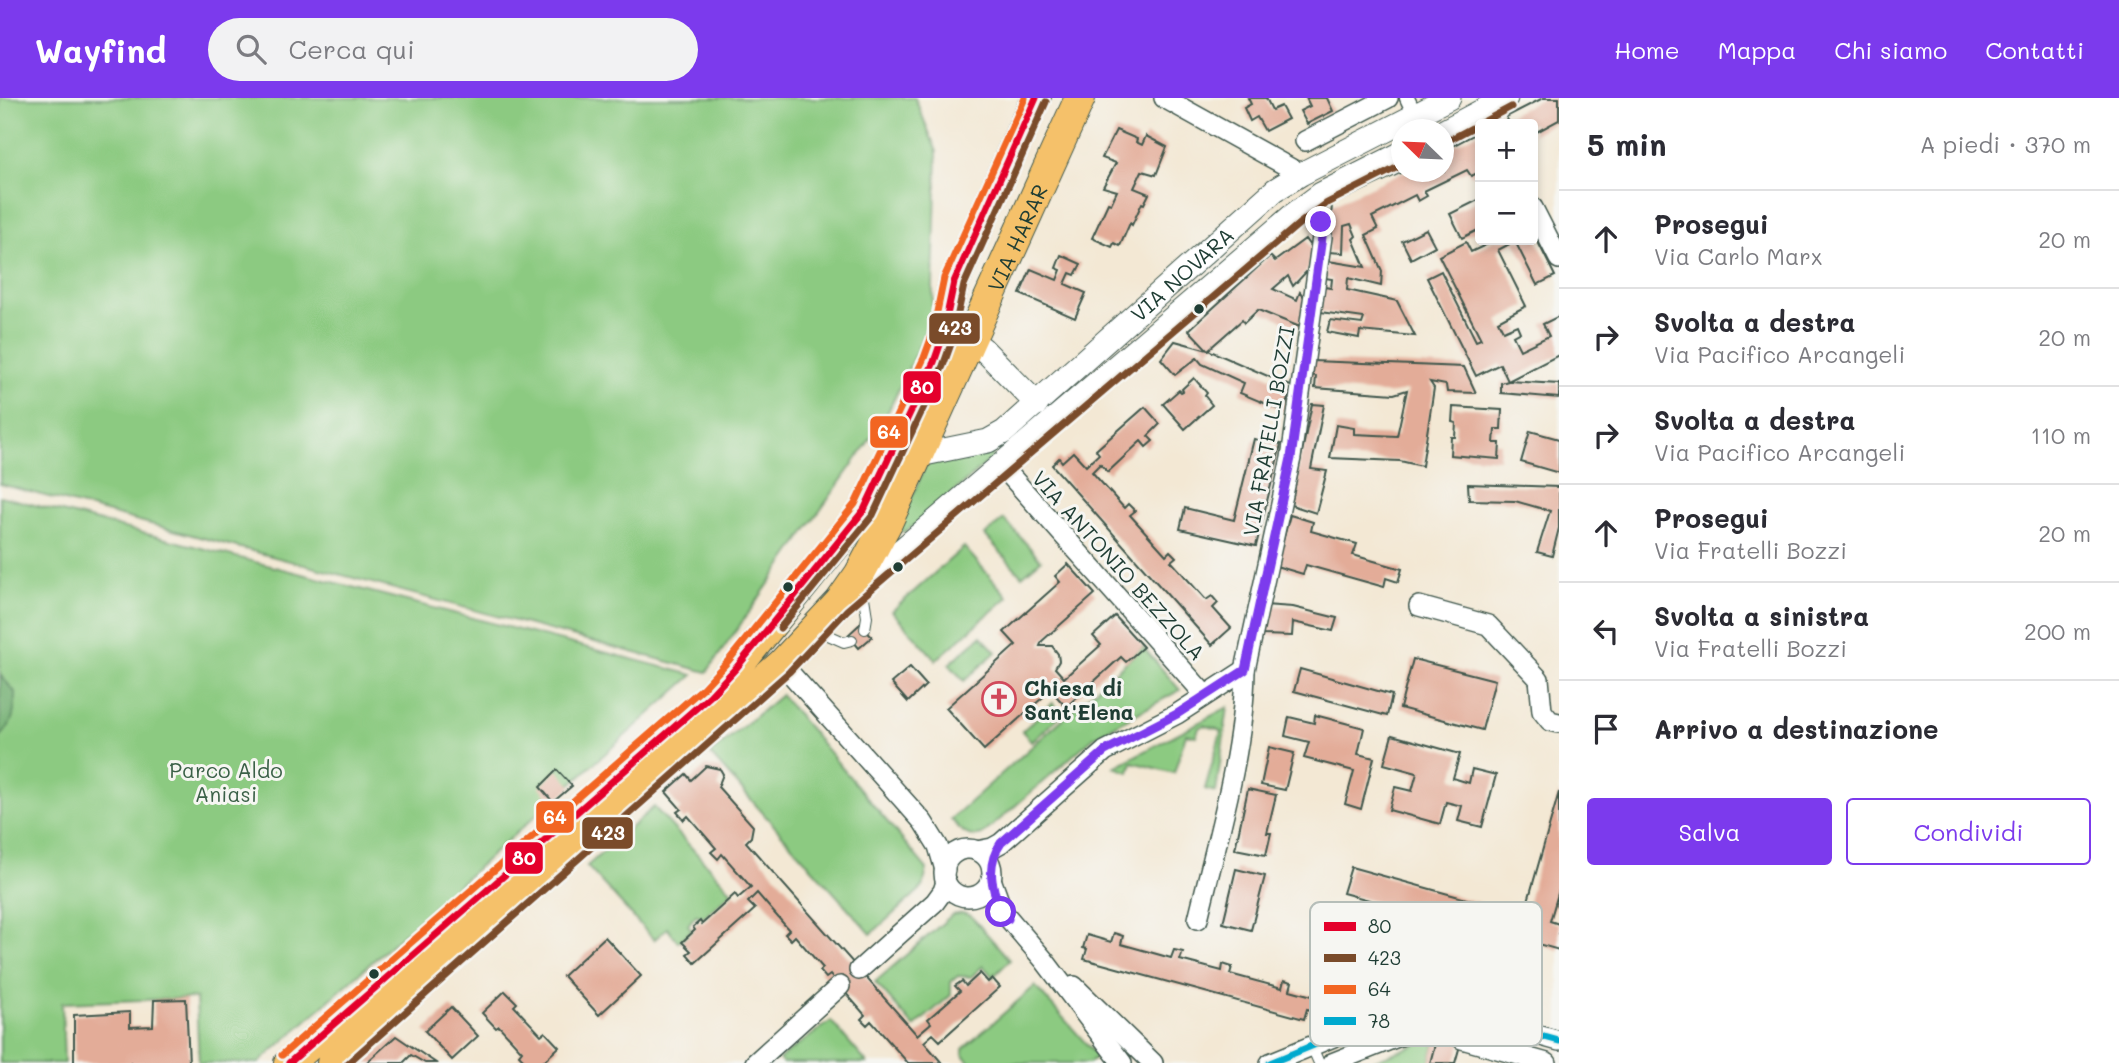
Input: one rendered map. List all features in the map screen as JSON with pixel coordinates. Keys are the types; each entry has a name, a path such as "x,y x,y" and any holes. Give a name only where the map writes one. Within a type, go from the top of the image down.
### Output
{"main road":[{"name":"VIA HARAR","path":"888,461 934,362 942,339 954,282 1036,98"},
{"name":"VIA HARAR","path":"853,587 919,455 1080,98"},
{"name":"VIA NOVARA","path":"332,1063 441,947 696,709 737,667 864,510 888,461"},
{"path":"737,667 782,663 778,648 805,609 864,510"},
{"name":"VIA NOVARA","path":"289,1063 441,947 782,663 816,630 853,587"}],"street":[{"path":"1164,98 1197,106 1301,174"},
{"path":"1305,141 1388,98"},
{"name":"VIA NOVARA","path":"888,461 988,441 998,435 1037,404 1275,190 1335,157 1411,107 1449,98"},
{"path":"1454,128 1486,117 1506,98"},
{"path":"1335,157 1339,123"},
{"name":"VIA NOVARA","path":"853,587 1312,200 1391,159"},
{"name":"VIA FRATELLI BOZZI","path":"1198,919 1225,804 1245,704 1245,670 1291,458 1322,237 1321,222 1312,200"},
{"path":"1538,218 1559,259"},
{"path":"968,343 982,348 1037,404"},
{"path":"998,435 1000,464"},
{"name":"VIA ANTONIO BEZZOLA","path":"1000,464 1205,695"},
{"path":"1419,606 1488,625 1539,679 1542,711 1550,721 1559,723"},
{"path":"782,663 923,822 938,846 945,876 956,894 993,906 1008,919 1044,960 1122,1063"},
{"path":"859,970 935,902 949,859 954,854 992,848 1001,843 1105,751 1177,714 1245,670"},
{"path":"923,822 948,841 983,854 991,873 996,897 1008,919"},
{"path":"972,897 986,889 994,856 1001,843"},
{"path":"1044,960 1153,1063"},
{"path":"755,1063 840,986"},
{"path":"1542,1036 1559,1041"},
{"path":"1270,1063 1316,1055 1333,1046"},
{"path":"1332,1063 1375,1046"},
{"path":"1487,1046 1547,1063"}],"lane":[{"path":"853,587 867,617 864,629"},
{"path":"816,630 844,642 852,640"},
{"path":"344,1063 753,702"}],"green space":[{"path":"0,98 915,98 937,152 932,319 885,418 707,672 0,484"},
{"path":"994,451 992,458 920,522 904,532 898,530 926,464"},
{"name":"Parco Aldo Aniasi","path":"0,496 693,675 259,1063 199,1063 196,998 62,1003 64,1063 0,1063"},
{"path":"1004,519 1041,560 1022,576 985,535"},
{"path":"964,547 1008,597 936,660 892,611"},
{"path":"981,636 996,652 964,681 949,664"},
{"path":"1143,647 1180,690 1094,737 982,835 972,836 961,830 951,819"},
{"path":"0,675 15,692 15,705 13,717 0,737"},
{"path":"781,695 927,869 923,887 871,934 710,754"},
{"path":"1053,703 1062,714 1032,742 1022,731"},
{"path":"1228,707 1216,792 1205,789 1221,732 1204,725 1199,728 1196,736 1186,734 1174,773 1132,762 1129,772 1114,767"},
{"path":"654,807 732,892 704,917 696,915 688,925 692,930 678,942 667,928 654,940 587,866"},
{"path":"963,913 971,916 1010,960 993,977 983,966 971,977 958,976 951,982 951,995 914,1027 875,982 952,915"},
{"path":"1035,986 1097,1056 1089,1063 971,1063 963,1054 963,1049"},
{"path":"831,1021 867,1063 782,1063 779,1059"},
{"path":"1412,1046 1434,1046 1430,1063 1368,1063"}],"building":[{"path":"1248,98 1266,98 1272,110 1281,106 1288,119 1265,131 1257,117 1250,121 1244,108 1251,104"},
{"path":"1306,98 1327,98 1333,111 1307,124 1300,111 1310,106"},
{"path":"1543,98 1559,98 1559,120 1538,131 1538,119 1506,117"},
{"path":"1116,130 1137,139 1136,142 1142,145 1146,136 1167,147 1156,175 1142,171 1134,188 1149,194 1132,225 1130,223 1120,246 1114,243 1112,247 1092,238 1108,203 1111,204 1117,191 1103,187 1116,163 1102,158"},
{"path":"1475,134 1475,174 1471,176 1467,170 1454,176 1454,145"},
{"path":"1391,177 1391,182 1442,182 1424,191 1427,196 1418,201 1415,195 1372,217 1378,229 1366,235 1382,271 1381,286 1348,278 1347,290 1397,301 1415,336 1360,331 1359,338 1327,332 1330,320 1362,324 1364,318 1320,312 1324,287 1331,288 1332,279 1325,278 1328,261 1365,267 1353,239 1356,236 1351,224 1344,226 1343,253 1328,252 1332,205"},
{"path":"1475,202 1475,232 1462,238 1450,214"},
{"path":"1426,229 1435,246 1411,259 1402,241"},
{"path":"1305,239 1312,249 1307,271 1293,286 1288,276 1273,289 1297,300 1300,292 1305,298 1300,327 1258,310 1244,323 1242,320 1208,350 1189,330 1270,256 1275,261"},
{"path":"1466,242 1471,252 1486,245 1507,245 1498,250 1526,306 1498,321 1503,331 1517,325 1520,332 1513,336 1520,350 1549,336 1543,324 1559,316 1559,355 1508,381 1500,364 1476,376 1427,278 1441,271 1476,341 1481,339 1439,256"},
{"path":"1538,242 1555,276 1537,285 1517,245 1538,245"},
{"path":"1061,255 1081,264 1075,275 1070,273 1065,284 1086,293 1075,318 1020,294 1031,269 1057,280 1061,270 1056,268"},
{"path":"1175,341 1208,350 1293,387 1283,411 1240,393 1244,383 1202,364 1197,358 1175,375 1161,359"},
{"path":"1312,361 1464,367 1476,393 1447,392 1446,385 1430,382 1434,388 1422,466 1400,461 1330,458 1336,425 1354,428 1354,434 1397,436 1407,390 1394,394 1315,388 1316,376 1309,375"},
{"path":"1194,378 1207,393 1205,396 1212,405 1185,429 1163,404 1179,390 1183,391"},
{"path":"1508,381 1559,384 1559,398 1501,393 1501,383"},
{"path":"1312,404 1324,405 1311,469 1327,471 1316,513 1291,505"},
{"path":"1145,407 1160,424 1148,436 1153,441 1146,447 1141,441 1108,472 1100,464 1092,472 1124,508 1128,504 1135,511 1130,515 1166,555 1170,551 1176,557 1171,561 1206,600 1212,596 1218,603 1213,608 1231,628 1212,645 1052,465 1059,458 1062,462 1073,452 1086,466 1099,454 1096,450"},
{"path":"1453,407 1502,410 1501,429 1495,429 1494,443 1500,443 1499,459 1450,455 1451,437 1455,437 1456,423 1452,422"},
{"path":"1530,431 1559,439 1559,473 1521,462"},
{"path":"1254,439 1281,444 1256,546 1180,529 1185,508 1234,520"},
{"path":"1468,484 1559,487 1559,528 1552,556 1537,552 1550,511 1515,501 1469,500"},
{"path":"1290,515 1313,522 1311,531 1357,544 1353,555 1402,569 1398,582 1386,578 1384,587 1306,565 1303,574 1276,566"},
{"path":"1068,564 1095,594 1042,641 1040,646 1052,646 1058,654 1059,661 1055,668 1064,678 1101,645 1093,636 1115,616 1143,647 1126,662 1121,657 1066,707 1051,690 984,750 946,708 1016,645 1004,632 1060,582 1055,576"},
{"path":"1264,605 1293,607 1337,618 1333,631 1293,622 1292,636 1262,635"},
{"path":"860,624 872,637 859,648 848,635"},
{"path":"1413,659 1495,680 1482,730 1400,708"},
{"path":"910,667 926,685 908,702 891,683"},
{"path":"1300,669 1392,695 1387,716 1294,691"},
{"path":"1315,715 1364,728 1358,754 1374,758 1361,809 1345,804 1354,771 1304,758 1309,742 1285,736 1289,717 1314,723"},
{"path":"1392,735 1460,754 1453,778 1469,783 1472,769 1496,775 1482,827 1458,821 1462,806 1446,802 1440,824 1389,810 1395,787 1412,791 1417,773 1384,764"},
{"path":"1269,747 1294,753 1285,790 1261,785"},
{"path":"706,766 720,769 723,774 718,787 753,826 751,837 746,842 917,1035 931,1023 928,1019 960,991 955,986 962,981 966,986 980,973 988,982 992,978 1000,987 940,1041 933,1034 924,1042 942,1063 908,1063 871,1021 867,1025 861,1019 865,1015 830,975 826,978 820,971 823,968 795,936 791,940 785,934 789,930 757,893 748,902 755,909 695,963 687,954 691,951 682,942 695,930 693,927 700,921 702,924 735,894 738,898 751,887 722,854 718,859 711,852 716,848 688,816 684,820 677,812 681,809 666,792 686,774 691,780"},
{"path":"557,770 572,786 553,802 540,787"},
{"path":"1248,789 1276,795 1267,833 1271,833 1266,855 1235,849"},
{"path":"1559,792 1559,890 1550,921 1559,924 1559,950 1542,945 1542,902 1528,902"},
{"path":"1351,867 1477,902 1376,902 1343,893"},
{"path":"1236,869 1265,876 1251,930 1223,923"},
{"path":"1114,933 1123,936 1121,944 1171,958 1174,950 1183,952 1180,960 1222,971 1223,964 1232,967 1230,974 1282,988 1284,980 1292,982 1290,990 1310,995 1310,1010 1307,1009 1304,1019 1084,959 1087,949 1083,948 1087,935 1111,942"},
{"path":"605,937 641,976 599,1015 563,976"},
{"path":"505,991 517,1003 514,1006 541,1035 545,1032 559,1047 542,1063 527,1063 519,1055 522,1051 499,1026 496,1028 482,1013"},
{"path":"186,999 189,1063 74,1063 74,1015 130,1012 130,1027 153,1026 154,1000"},
{"path":"451,1007 478,1036 452,1060 425,1031"},
{"path":"396,1036 436,1063 425,1063 411,1055 403,1063 366,1063"},
{"path":"1434,1046 1460,1046 1455,1063 1430,1063"}],"transit line":[{"name":"64","path":"282,1055 703,688 729,660 855,504 924,358 932,336 944,278 1025,98"},
{"name":"80","path":"289,1063 710,696 737,667 864,510 934,362 942,339 954,282 1036,98"},
{"name":"423","path":"780,628 873,515 943,366 952,341 964,285 1046,102"},
{"name":"423","path":"1454,137 1511,107"},
{"name":"423","path":"348,1063 789,672 847,610 1300,223 1327,203 1391,171"},
{"name":"78","path":"1542,1036 1559,1041"},
{"name":"78","path":"1270,1063 1311,1046"}],"place":[{"name":"Chiesa di Sant'Elena","path":"999,699"}],"route":[{"path":"1001,912 1008,919 996,897 991,879 994,856 1001,843 1105,751 1177,714 1245,670 1291,458 1322,237 1321,222"}]}
